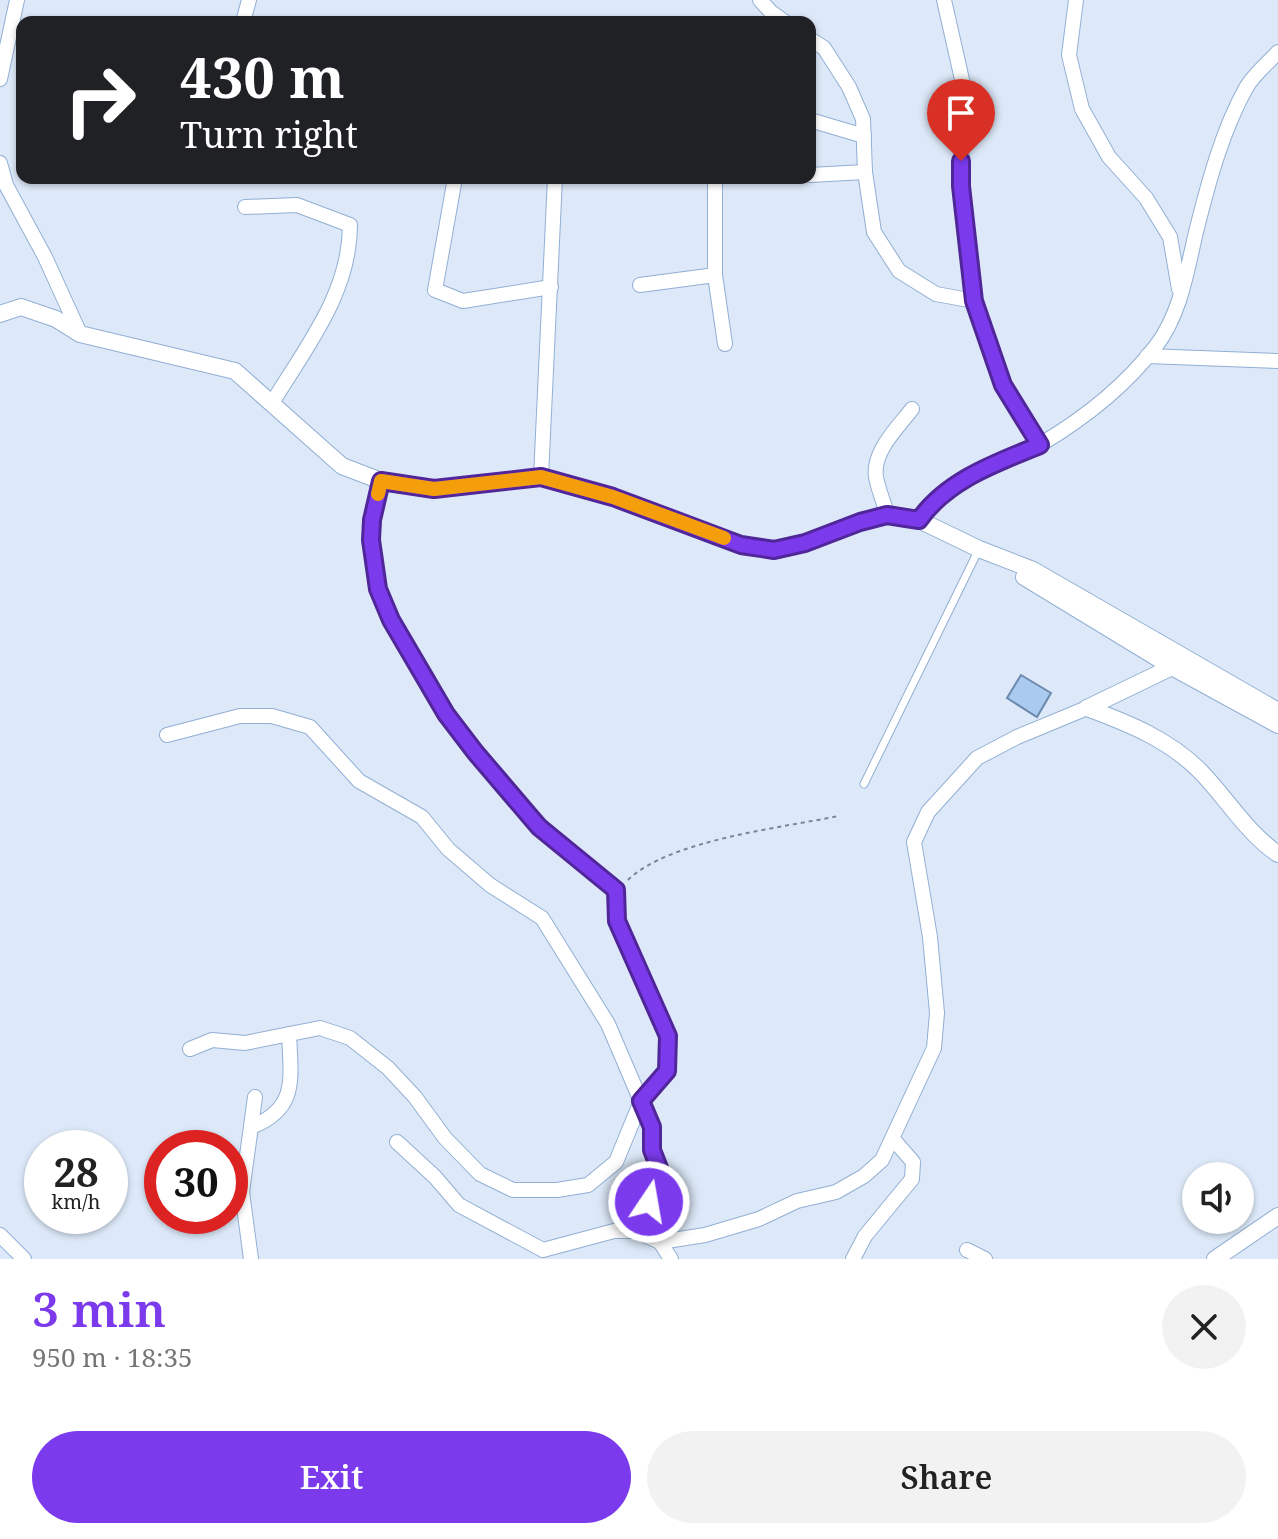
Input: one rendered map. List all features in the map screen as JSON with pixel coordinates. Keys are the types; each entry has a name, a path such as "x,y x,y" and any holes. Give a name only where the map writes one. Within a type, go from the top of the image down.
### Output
{"street":[{"path":"0,79 17,0"},
{"path":"760,0 777,16"},
{"path":"944,0 963,84 961,186 974,301 1003,385 1040,445"},
{"path":"1076,0 1069,55 1082,109 1109,157 1146,198 1170,237 1181,297"},
{"path":"816,43 824,48 849,87 863,119 865,172 874,232 899,271 936,294 974,301"},
{"path":"919,520 931,502 978,471 1040,445 1112,394 1157,344 1181,297 1221,147 1247,86 1278,52"},
{"path":"816,122 864,136"},
{"path":"0,163 3,182 45,257 80,334"},
{"path":"816,175 865,172"},
{"path":"454,184 435,290 463,301 551,287"},
{"path":"541,477 554,184"},
{"path":"715,184 715,275 725,344"},
{"path":"245,207 297,205 350,225 350,250 337,295 272,403"},
{"path":"640,285 715,275"},
{"path":"0,314 21,307 56,319 80,334 235,371 342,466 381,481 434,489 541,477 613,497 741,545 774,550 805,543 887,515 919,520 979,549 1033,570 1278,711"},
{"path":"1147,356 1278,361"},
{"path":"887,515 876,477 879,454 912,409"},
{"path":"190,1049 212,1040 245,1043 320,1028 350,1038 388,1068 415,1097 445,1138 480,1174 513,1190 557,1190 588,1185 616,1162 641,1101 667,1071 668,1036 617,921 616,890 539,827 475,752 446,714 391,620 378,589 371,540 381,481"},
{"path":"1003,559 1022,576 1172,667 1278,725"},
{"path":"397,1142 435,1177 459,1205 533,1253 614,1231 635,1231 660,1242 705,1235 774,1214 797,1201 836,1192 864,1176 882,1160 934,1048 937,1013 933,961 914,842 928,812 977,758 1172,667"},
{"path":"1087,708 1126,722 1171,747 1199,770 1260,842 1278,854"},
{"path":"167,735 240,716 272,716 310,727 359,781 422,817 448,849 490,885 542,918 608,1024 652,1127 652,1150 659,1168 649,1202 635,1231"},
{"path":"251,1127 271,1119 286,1104 291,1069 289,1034"},
{"path":"251,1259 242,1192 255,1097"},
{"path":"853,1259 865,1236 912,1179 913,1162 893,1139"},
{"path":"1215,1259 1278,1216"},
{"path":"0,1235 24,1259"},
{"path":"660,1242 671,1259"},
{"path":"967,1250 985,1259"}],"lane":[{"path":"864,784 979,549"}],"path":[{"path":"616,890 656,860 690,847 838,816"}],"building":[{"path":"1021,675 1051,693 1037,717 1007,698"}],"slow traffic":[{"path":"378,494 381,481 434,489 541,477 613,497 724,538"}],"route":[{"path":"649,1202 659,1168 652,1150 652,1127 641,1101 667,1071 668,1036 617,921 616,890 539,827 475,752 446,714 391,620 378,589 371,540 381,481 434,489 541,477 613,497 741,545 774,550 805,543 887,515 919,520 931,502 978,471 1040,445 1003,385 974,301 961,161"}]}
